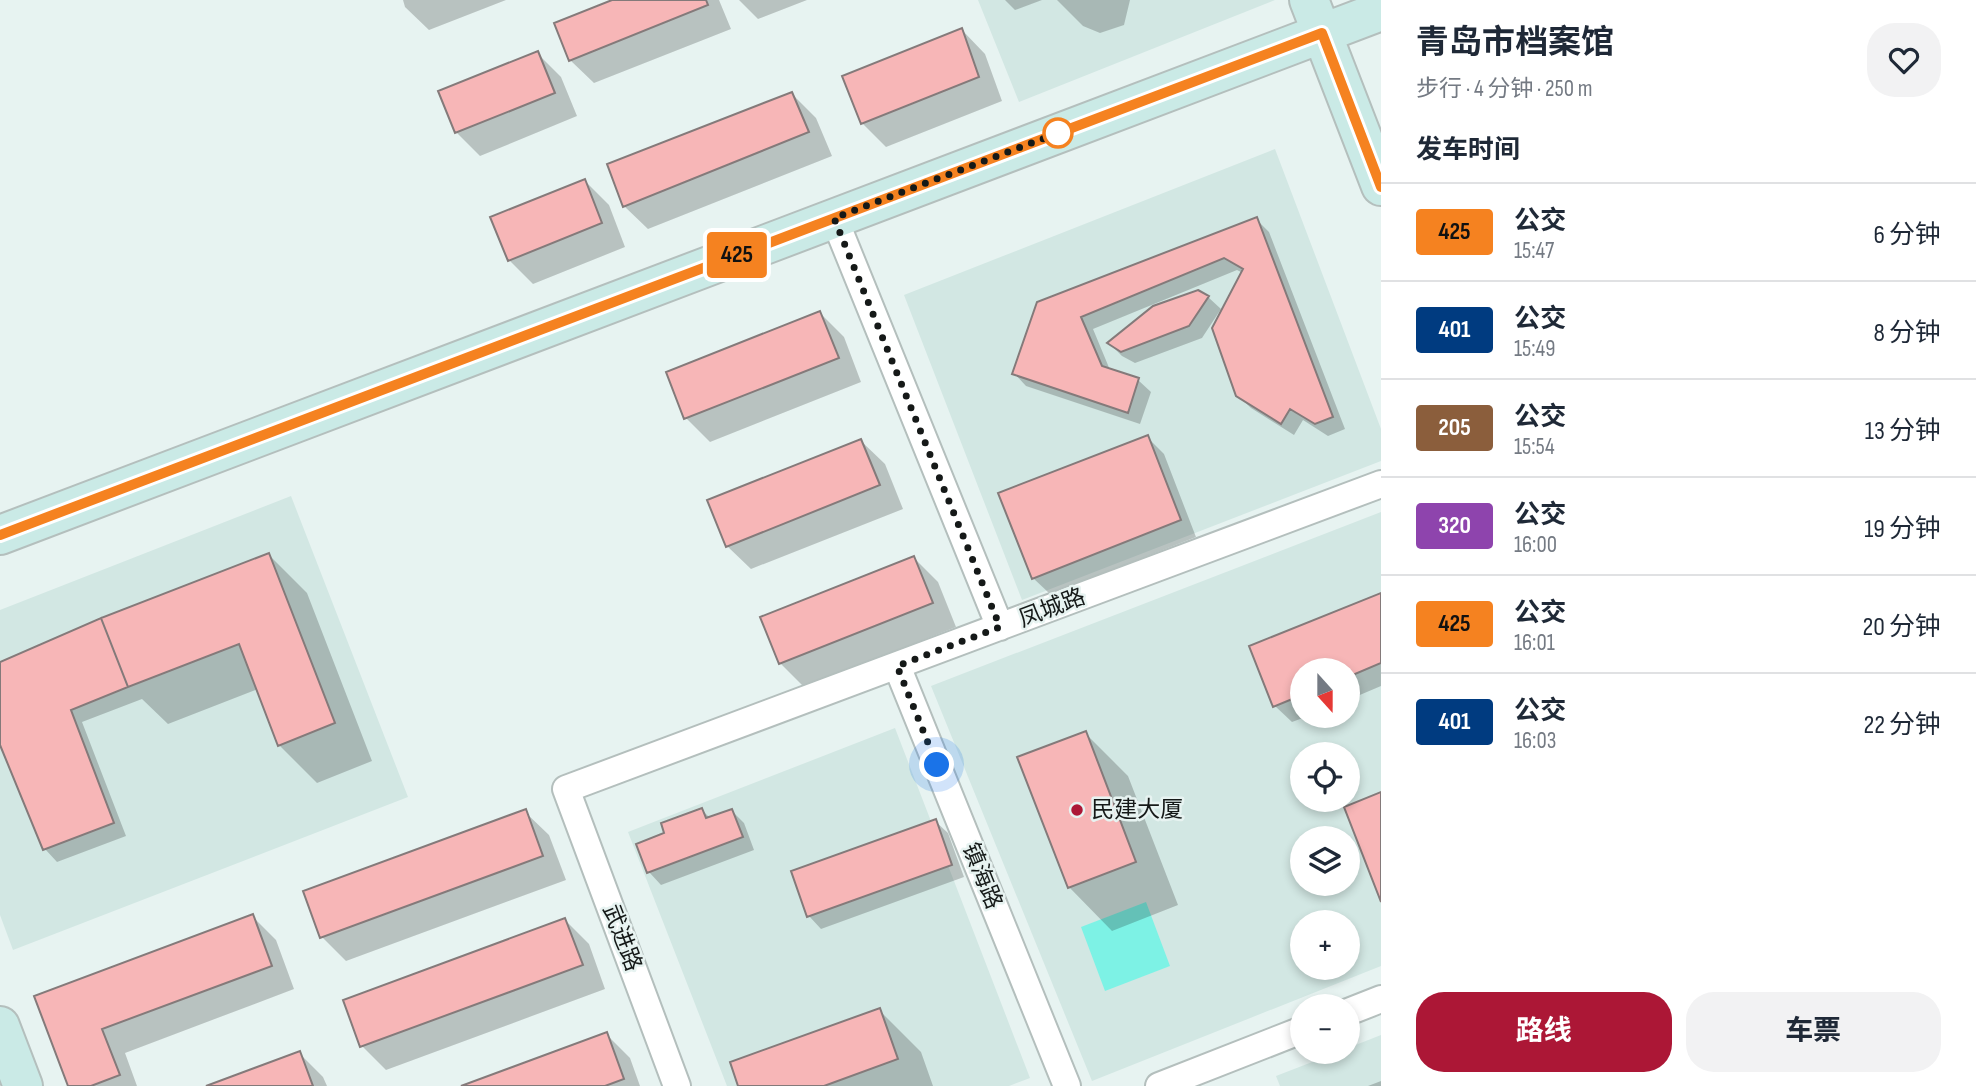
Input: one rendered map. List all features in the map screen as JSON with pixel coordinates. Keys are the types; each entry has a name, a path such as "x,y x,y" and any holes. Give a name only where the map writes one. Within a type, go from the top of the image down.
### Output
{"main road":[{"path":"0,535 834,218 1316,17 1381,11"},
{"path":"1316,17 1381,186"},
{"path":"0,1026 23,1086"}],"street":[{"path":"834,218 1000,627"},
{"name":"凤城路","path":"566,789 1381,484"},
{"name":"镇海路","path":"897,666 1067,1086"},
{"name":"武进路","path":"566,789 677,1086"},
{"path":"1360,1007 1381,999"},
{"path":"1159,1086 1290,1035"}],"shaded area":[{"path":"978,0 1275,0 1019,102"},
{"path":"1275,149 1381,429 1381,461 1022,600 904,295"},
{"path":"291,496 408,797 13,950 0,915 0,610"},
{"path":"1381,512 1381,966 1360,974 1360,910 1290,910 1290,980 1346,980 1311,994 1290,994 1290,1002 1092,1081 931,686"},
{"path":"895,728 1030,1078 1009,1086 727,1086 628,832"},
{"path":"1146,902 1170,966 1105,991 1081,927"},
{"path":"1381,1035 1381,1086 1280,1086 1276,1076 1307,1064 1360,1064 1360,1043"}],"building":[{"path":"612,0 706,0 708,5 569,61 554,23"},
{"path":"962,28 979,77 861,124 842,76"},
{"path":"538,51 555,93 455,133 438,91"},
{"path":"792,92 809,132 623,207 607,164"},
{"path":"585,179 602,223 508,261 490,217"},
{"path":"1257,217 1333,417 1315,424 1290,409 1281,424 1236,396 1212,328 1243,269 1224,258 1081,317 1102,366 1139,378 1128,413 1012,374 1037,302"},
{"path":"1198,290 1209,296 1189,326 1121,352 1107,343 1153,306"},
{"path":"820,311 839,358 684,419 666,372"},
{"path":"1148,435 1181,520 1032,579 998,493"},
{"path":"861,439 880,485 726,547 707,500"},
{"path":"269,553 335,723 278,746 239,644 128,687 101,618"},
{"path":"914,556 933,603 779,664 760,617"},
{"path":"1381,593 1381,663 1360,672 1360,658 1290,658 1290,700 1273,707 1249,646"},
{"path":"101,618 128,687 71,710 114,823 43,850 0,745 0,662"},
{"name":"民建大厦","path":"1086,731 1136,862 1068,888 1017,757"},
{"path":"1381,792 1381,902 1360,848 1360,826 1351,826 1346,812 1360,812 1360,801"},
{"path":"702,808 706,818 732,809 743,837 647,873 636,844 664,833 661,823"},
{"path":"526,809 543,856 320,938 303,891"},
{"path":"936,819 952,865 807,917 791,871"},
{"path":"253,914 272,966 102,1029 120,1075 91,1086 68,1086 34,996"},
{"path":"565,918 583,965 360,1047 343,1000"},
{"path":"880,1008 898,1059 824,1086 738,1086 730,1062"},
{"path":"607,1032 624,1079 605,1086 461,1086"},
{"path":"300,1051 313,1086 206,1086"}],"bus line":[{"name":"425","path":"0,535 1322,33 1381,187"}],"place":[{"name":"民建大厦","path":"1077,810"}],"route":[{"path":"937,765 897,666 1000,627 834,218 1058,133"}]}
